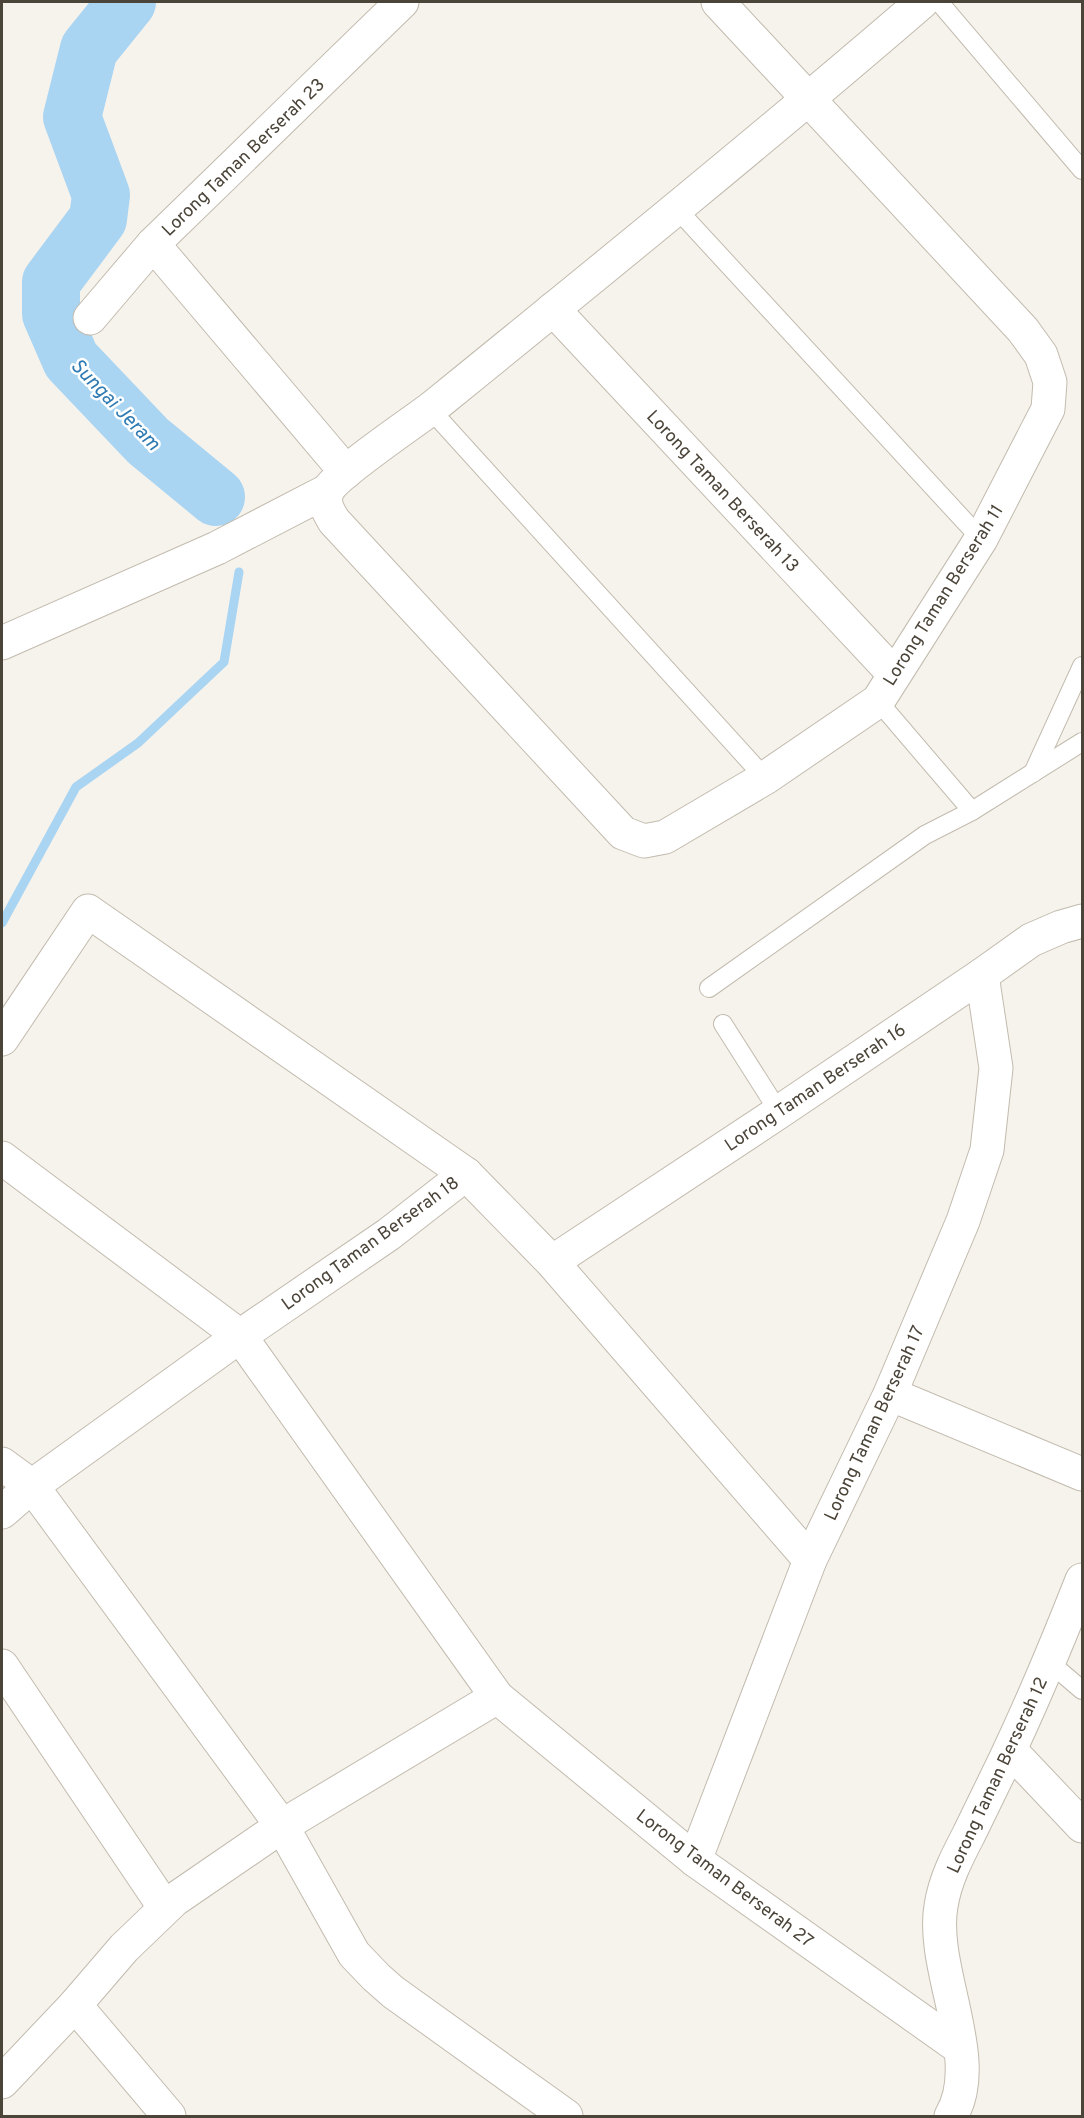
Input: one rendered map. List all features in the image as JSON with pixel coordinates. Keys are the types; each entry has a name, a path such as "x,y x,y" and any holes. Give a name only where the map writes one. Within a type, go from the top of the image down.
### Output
{"street":[{"name":"Lorong Taman Berserah 23","path":"90,318 153,244 402,2"},
{"name":"Lorong Taman Berserah 11","path":"337,482 325,507 334,521 623,833 644,841 665,837 765,778 886,687 981,539 1048,409 1050,382 1041,355 1023,330 718,2"},
{"path":"2,643 229,543 337,482 430,409 808,100 922,2"},
{"path":"153,244 337,482"},
{"name":"Lorong Taman Berserah 13","path":"553,309 886,687"},
{"path":"2,1039 88,911 466,1174"},
{"name":"Lorong Taman Berserah 16","path":"552,1262 779,1112 1031,940 1061,927 1083,921"},
{"name":"Lorong Taman Berserah 17","path":"695,1860 810,1560 890,1394 963,1221 987,1150 996,1068 982,975"},
{"name":"Lorong Taman Berserah 27","path":"2,1158 240,1336 497,1697 695,1860 960,2048"},
{"name":"Lorong Taman Berserah 18","path":"2,1512 32,1486 240,1336 389,1234 466,1174 552,1262 810,1560"},
{"path":"890,1394 1083,1474"},
{"path":"2,1464 32,1486 282,1826 354,1953 375,1977 393,1992 566,2116"},
{"name":"Lorong Taman Berserah 12","path":"951,2116 956,2108 962,2081 960,2048 941,1947 940,1907 951,1869 1010,1750 1083,1580"},
{"path":"2,1666 165,1908"},
{"path":"2,2082 75,2005 124,1948 174,1900 282,1826 497,1697"},
{"path":"1010,1750 1083,1826"},
{"path":"75,2005 169,2116"}],"lane":[{"path":"939,2 1083,170"},
{"path":"676,208 981,539"},
{"path":"430,409 765,778"},
{"path":"1033,773 1083,666"},
{"path":"886,687 972,811"},
{"path":"709,988 925,835 972,811 1083,742"},
{"path":"723,1024 779,1112"},
{"path":"1049,1662 1083,1690"}],"waterway":[{"name":"Sungai Jeram","path":"127,2 89,49 72,117 101,195 98,219 51,282 51,314 71,360 148,441 216,497"},
{"name":"Sungai Jeram","path":"2,923 76,787 138,743 224,662 239,572"}]}
